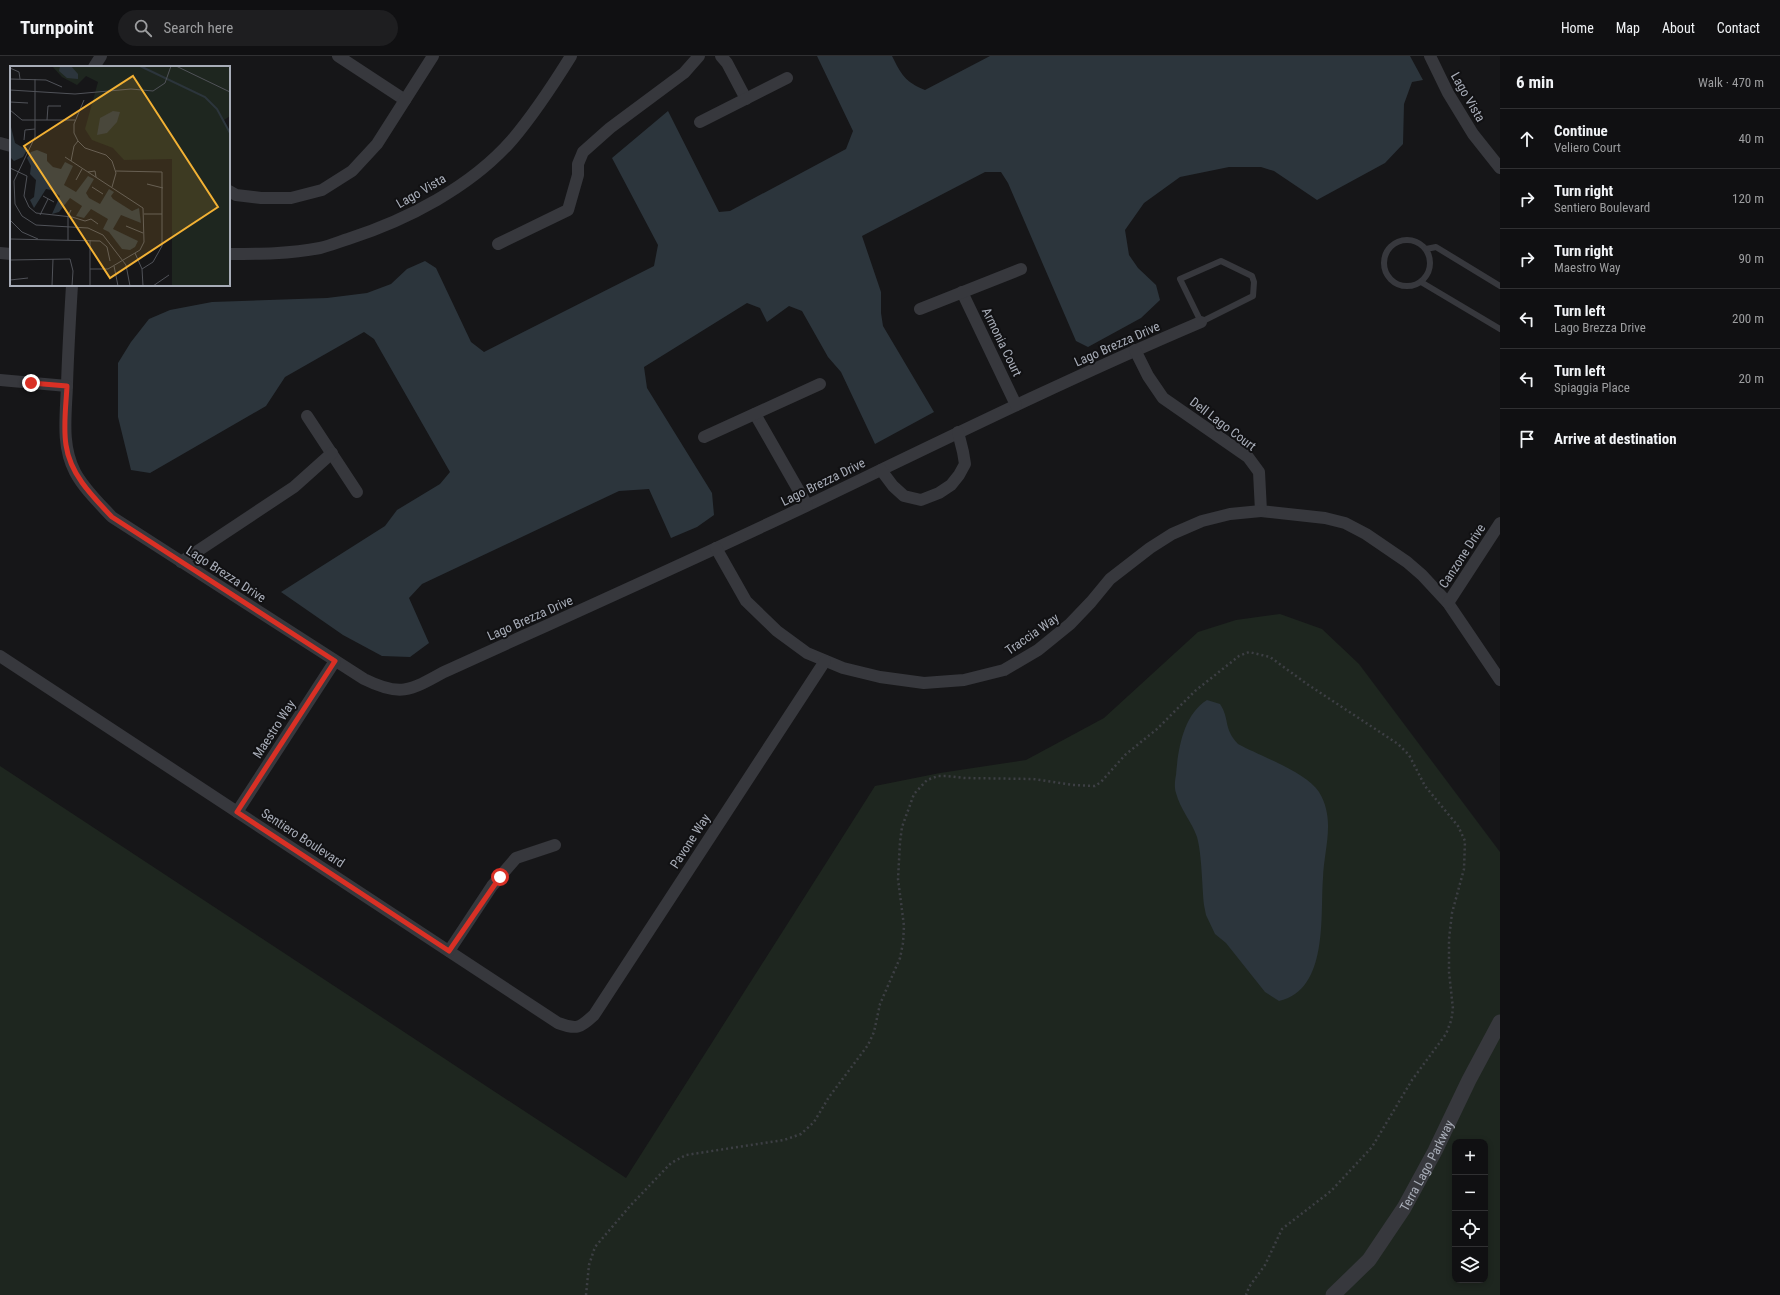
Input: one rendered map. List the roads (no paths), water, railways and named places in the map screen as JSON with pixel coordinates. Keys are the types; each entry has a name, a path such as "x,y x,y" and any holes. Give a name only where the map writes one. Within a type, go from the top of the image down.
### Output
{"street":[{"path":"95,66 101,56"},
{"path":"338,56 405,100"},
{"path":"230,191 236,194 261,198 291,198 322,190 352,171 372,149 433,56"},
{"name":"Lago Vista","path":"230,254 265,253 320,248 380,229 430,204 473,176 511,141 544,99 571,56"},
{"path":"498,244 568,210 578,175 578,164 583,152 610,128 684,73 698,56"},
{"path":"722,56 746,99"},
{"name":"Lago Vista","path":"1430,56 1448,93 1472,134 1500,168"},
{"path":"700,122 787,78"},
{"path":"0,143 10,146"},
{"path":"0,253 10,254"},
{"path":"920,309 1021,269"},
{"name":"Lago Brezza Drive","path":"72,286 65,429 66,446 75,472 89,493 112,517 335,661 364,679 383,688 398,690 420,686 444,672 716,548 1016,405 1136,350 1202,322"},
{"name":"Armonia Court","path":"962,292 1016,405"},
{"name":"Dell Lago Court","path":"1136,350 1148,376 1163,398 1248,458 1259,472 1261,511"},
{"path":"0,380 67,386"},
{"path":"704,437 820,384"},
{"path":"755,414 807,505"},
{"path":"307,416 357,492"},
{"path":"880,470 893,486 904,496 920,500 938,493 951,485 959,475 964,464 963,452 958,432"},
{"path":"181,562 294,487 332,453"},
{"path":"1261,511 1325,518 1345,523 1366,534 1407,562 1422,575 1448,603 1500,680"},
{"name":"Traccia Way","path":"716,548 746,601 777,631 808,653 843,668 880,678 924,683 964,680 1004,670 1038,650 1070,624 1092,602 1110,579 1150,548 1172,534 1202,521 1230,514 1261,511"},
{"name":"Canzone Drive","path":"1448,603 1500,523"},
{"name":"Sentiero Boulevard","path":"0,656 558,1023 571,1028"},
{"name":"Pavone Way","path":"571,1028 584,1024 594,1015 825,660"},
{"name":"Maestro Way","path":"237,812 335,661"},
{"path":"449,951 492,886 516,858 556,845"},
{"name":"Terra Lago Parkway","path":"1333,1295 1369,1260 1404,1208 1435,1151 1469,1080 1500,1022"}],"lane":[{"path":"1402,240 1411,240 1419,243 1426,249 1430,257 1431,266 1428,275 1421,282 1408,286 1395,283 1389,277 1385,269 1384,260 1387,251 1393,244 1402,240"},
{"path":"1426,249 1436,247 1500,286"},
{"path":"1221,261 1252,276 1254,282 1253,296 1202,322 1180,279 1221,261"},
{"path":"1421,282 1500,329"}]}
